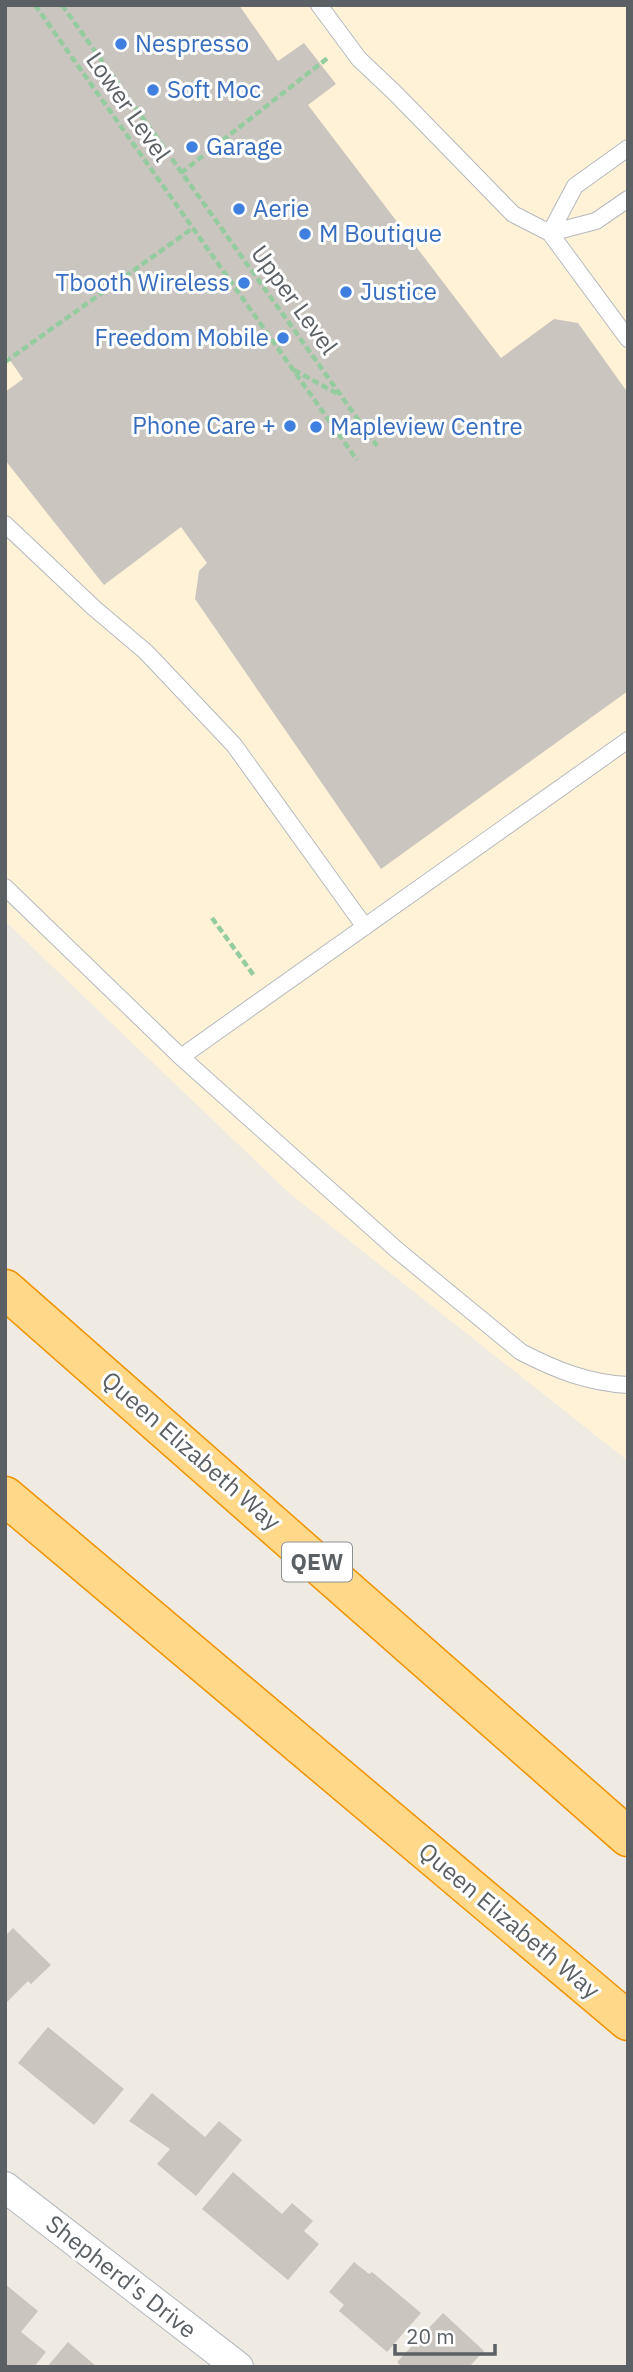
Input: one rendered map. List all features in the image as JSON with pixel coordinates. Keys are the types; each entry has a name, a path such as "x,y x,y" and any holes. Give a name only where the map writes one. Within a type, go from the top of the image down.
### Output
{"highway":[{"name":"Queen Elizabeth Way","path":"5,1289 628,1837"},
{"name":"Queen Elizabeth Way","path":"5,1496 628,2021"}],"street":[{"name":"Shepherd's Drive","path":"5,2187 238,2367"}],"lane":[{"path":"319,5 359,60 395,93 513,214 550,233 628,339"},
{"path":"550,233 575,186 628,148"},
{"path":"550,233 596,222 628,199"},
{"path":"5,524 94,608 146,652 234,745 365,927"},
{"path":"181,1057 628,740"},
{"path":"5,887 181,1057 397,1250 521,1352 588,1381 628,1385"}],"path":[{"name":"Lower Level","path":"35,5 357,460"},
{"name":"Upper Level","path":"62,5 377,446"},
{"path":"181,173 346,42"},
{"path":"5,362 193,228"},
{"path":"293,370 340,395"},
{"path":"212,918 268,995"}],"shaded area":[{"path":"5,5 628,5 628,1461 288,1192 5,921"}],"building":[{"name":"Mapleview Centre","path":"5,5 239,5 278,61 304,43 336,84 308,105 501,358 554,319 578,323 628,393 628,691 381,869 195,599 199,571 207,563 181,527 104,585 5,460 5,392 23,379 5,353"},
{"path":"13,1928 51,1965 31,1984 28,1981 5,2004 5,1936"},
{"path":"48,2027 124,2089 94,2125 18,2063"},
{"path":"152,2093 205,2137 219,2121 242,2140 196,2196 157,2164 170,2149 129,2121"},
{"path":"233,2172 282,2214 292,2203 313,2221 304,2231 319,2244 288,2280 202,2209"},
{"path":"354,2262 369,2274 372,2272 421,2313 387,2352 339,2311 344,2305 329,2292"},
{"path":"5,2284 38,2311 21,2332 46,2352 34,2367 5,2367"},
{"path":"443,2313 484,2351 469,2367 402,2367 397,2362"},
{"path":"68,2342 97,2367 47,2367"}],"place":[{"name":"Nespresso","path":"121,44"},
{"name":"Soft Moc","path":"153,90"},
{"name":"Garage","path":"192,147"},
{"name":"Aerie","path":"239,209"},
{"name":"M Boutique","path":"305,234"},
{"name":"Tbooth Wireless","path":"244,283"},
{"name":"Justice","path":"346,292"},
{"name":"Freedom Mobile","path":"283,338"},
{"name":"Phone Care +","path":"290,426"},
{"name":"Mapleview Centre","path":"316,427"}]}
